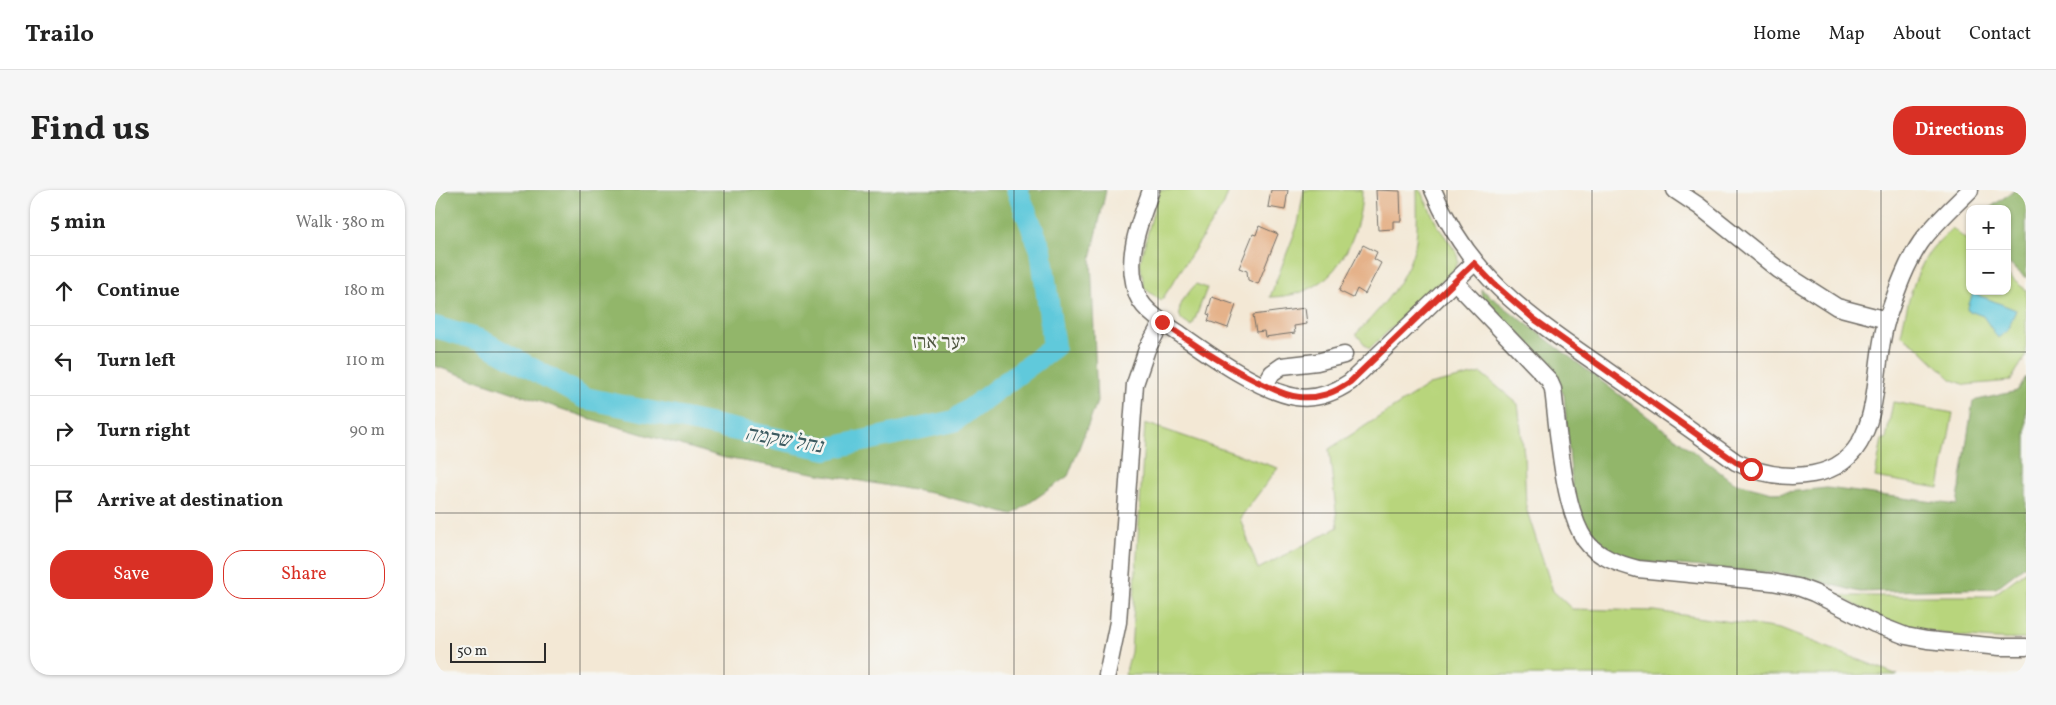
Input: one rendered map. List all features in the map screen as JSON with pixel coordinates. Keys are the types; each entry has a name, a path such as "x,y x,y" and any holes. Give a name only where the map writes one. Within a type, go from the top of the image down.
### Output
{"street":[{"path":"1151,190 1133,247 1132,268 1134,282 1143,305 1162,322 1210,356 1265,385 1297,397 1322,396 1335,392 1362,371 1474,263"},
{"path":"1433,190 1451,227 1474,263 1494,284 1534,319 1736,462 1767,474 1783,476 1824,472 1842,463 1855,450 1865,433 1872,409 1887,320 1908,264 1921,243 1937,223 1971,190"},
{"path":"1675,190 1699,206 1779,270 1837,307 1887,320"},
{"path":"1455,282 1549,380 1553,390 1570,503 1585,539 1602,554 1623,565 1638,569 1772,582 1798,587 1814,593 1887,630 1927,640 2000,647 2026,647"},
{"path":"1107,675 1118,622 1135,384 1147,349 1162,322"},
{"path":"1265,385 1275,370 1281,366 1317,362 1344,355"}],"green space":[{"name":"יער ארז","path":"435,190 1106,190 1091,259 1097,402 1068,476 1012,515 937,494 725,458 591,419 435,366"},
{"path":"1159,190 1229,190 1224,204 1161,301 1144,288 1140,262"},
{"path":"1304,190 1362,190 1356,228 1338,264 1321,282 1296,294 1270,297 1298,224"},
{"path":"1417,190 1420,190 1439,228 1457,253 1458,262 1454,270 1369,349 1356,334 1384,303 1408,267 1416,240"},
{"path":"2015,190 2026,190 2026,278 2011,265 2011,205 1994,205"},
{"path":"1952,228 1966,240 1966,295 2011,295 2011,278 2026,290 2026,356 2010,381 1965,385 1951,379 1918,347 1901,335 1908,302 1915,281 1924,261 1935,245"},
{"path":"1196,284 1207,288 1192,327 1182,320 1179,310 1183,300"},
{"path":"1481,289 1733,482 1776,493 1827,488 1957,505 1973,401 2017,391 2026,377 2026,565 1996,588 1860,592 1794,575 1645,562 1616,557 1596,545 1582,521 1573,495 1564,395 1551,371 1482,304"},
{"path":"1481,373 1518,404 1524,455 1526,508 1553,591 1572,609 1655,611 1780,629 1898,675 1125,675 1131,652 1145,423 1278,468 1240,518 1258,569 1338,527 1329,449 1429,385"},
{"path":"1893,402 1953,413 1939,488 1875,477 1882,439 1886,439"},
{"path":"2026,571 2026,639 1990,639 1950,635 1911,627 1877,616 1839,596 1992,596"}],"water":[{"path":"1972,295 1978,295 2016,310 2007,331 1998,338 1983,316 1967,310"}],"building":[{"path":"1271,190 1288,190 1285,210 1268,207"},
{"path":"1376,190 1400,191 1401,221 1393,221 1393,229 1378,230"},
{"path":"1259,226 1278,234 1258,284 1248,280 1247,271 1239,268 1253,234 1256,235"},
{"path":"1363,245 1377,252 1374,259 1381,263 1365,294 1357,289 1353,298 1339,291"},
{"path":"1212,297 1236,305 1228,328 1208,321 1210,315 1207,314"},
{"path":"1305,308 1307,324 1294,326 1295,333 1265,337 1264,331 1256,332 1253,315"}],"waterway":[{"name":"נחל שקמה","path":"435,327 480,340 585,398 826,449 954,421 1054,347 1041,250 1017,190"}],"route":[{"path":"1162,322 1210,356 1252,380 1283,394 1309,398 1322,396 1335,392 1350,382 1474,263 1494,284 1534,319 1736,462 1751,469"}]}
